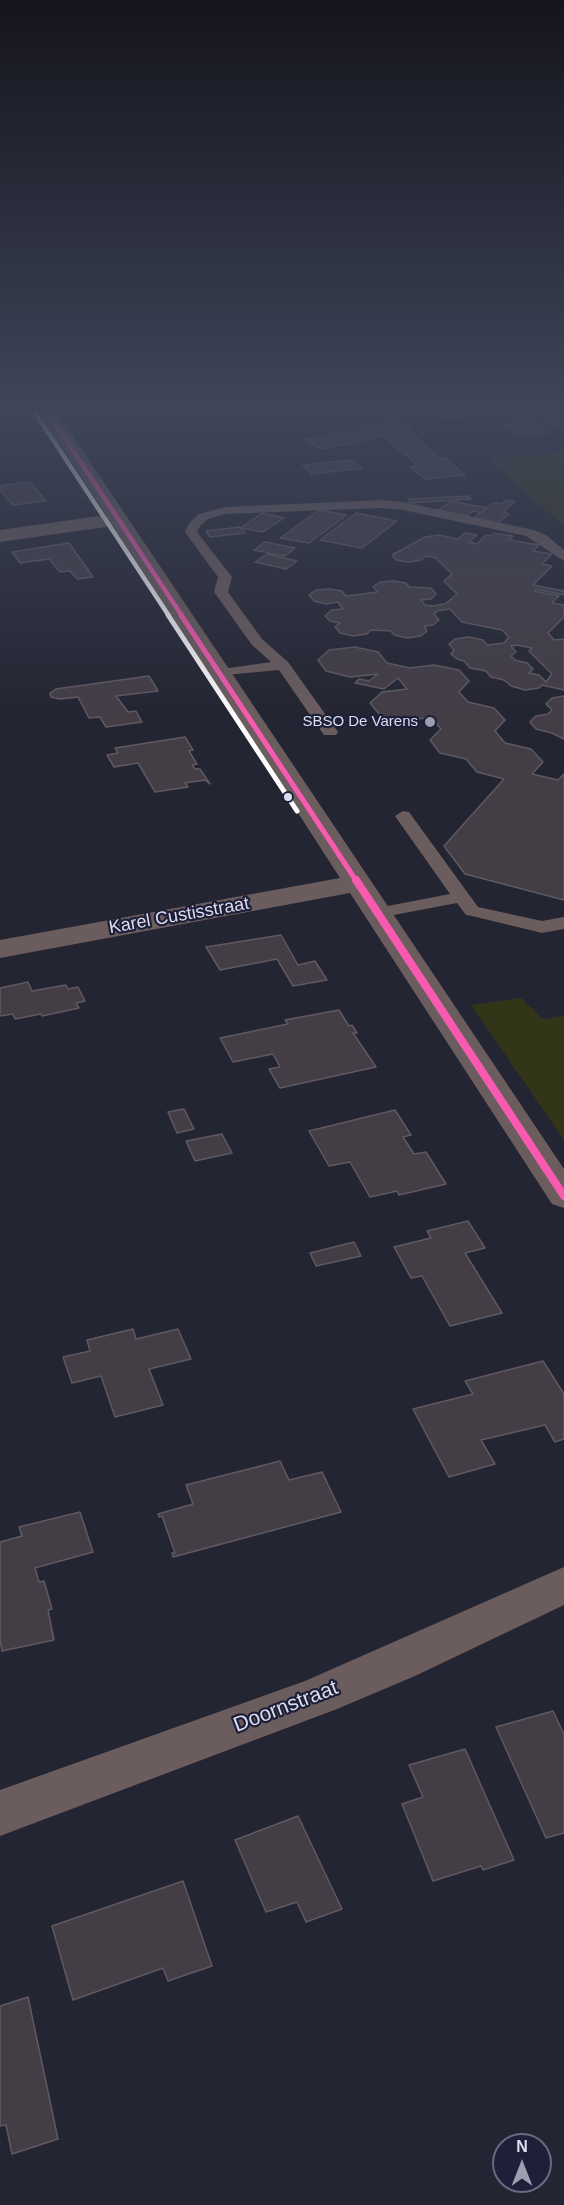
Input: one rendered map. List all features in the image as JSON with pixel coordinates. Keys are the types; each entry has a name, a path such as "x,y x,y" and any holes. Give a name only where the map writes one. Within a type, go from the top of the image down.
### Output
{"street":[{"path":"114,511 564,1196"},
{"path":"0,536 119,519"},
{"name":"Karel Custisstraat","path":"0,949 358,883"},
{"name":"Doornstraat","path":"0,1813 321,1695 564,1585"}],"lane":[{"path":"223,511 199,520 192,526 191,532 225,577 221,592 257,642 283,665 330,732"},
{"path":"426,511 530,533 541,538 564,557"},
{"path":"220,674 283,665"},
{"path":"403,816 472,911 542,927 564,923"},
{"path":"378,913 462,897"}],"green space":[{"path":"547,511 564,511 564,526"},
{"path":"521,998 543,1019 564,1016 564,1140 471,1005"}],"building":[{"path":"318,511 347,515 309,543 280,538"},
{"path":"443,511 484,511 481,513 473,511 467,516"},
{"path":"483,511 504,511 509,514 498,523 474,518"},
{"path":"262,513 284,518 263,532 241,528"},
{"path":"356,513 397,521 362,548 320,540"},
{"path":"240,527 245,533 210,537 206,531"},
{"path":"465,533 477,535 469,542 477,544 486,535 490,536 494,533 513,536 509,540 539,545 533,551 552,554 542,564 552,566 533,585 564,591 564,595 536,589 534,591 559,596 552,603 564,605 564,617 548,633 554,640 564,639 564,690 542,685 539,688 525,690 511,686 504,680 491,677 486,671 470,668 464,661 457,659 451,654 454,650 449,644 455,639 469,637 483,640 487,645 504,643 509,637 502,630 462,622 450,609 437,611 434,614 439,620 433,625 424,626 427,631 421,636 407,638 394,635 391,631 371,630 367,634 353,636 340,633 335,627 340,623 330,621 325,616 332,610 343,609 338,602 326,604 314,601 309,595 316,590 329,589 342,591 346,596 378,592 373,587 380,582 393,581 406,583 409,587 431,588 436,594 431,599 421,600 425,605 445,604 457,594 444,581 452,574 436,558 426,556 421,560 408,562 396,560 392,555 425,537 439,535 458,539","holes":["511,646 532,648 529,651 552,674 546,682 539,675 529,673 533,669 527,663 515,660 511,656 516,652"]},
{"path":"265,542 295,548 285,556 254,550"},
{"path":"69,543 93,577 77,579 70,571 60,572 49,559 20,563 12,552"},
{"path":"267,554 297,561 286,569 255,562"},
{"path":"355,647 378,652 387,663 410,668 434,665 459,670 469,681 459,692 468,702 494,708 505,720 495,731 505,743 531,749 543,762 532,774 558,780 564,774 564,900 465,874 444,846 504,779 477,772 466,759 440,753 430,740 441,729 431,717 405,721 380,715 370,703 382,692 407,689 398,678 384,689 355,683 359,679 369,681 378,674 350,677 326,671 318,660 329,650"},
{"path":"149,676 158,691 116,696 128,712 136,711 142,722 106,727 100,717 89,718 78,697 60,699 51,697 50,693 56,689"},
{"path":"564,696 564,739 536,729 530,722 536,716 548,714 552,710 546,704 552,698"},
{"path":"185,737 193,750 189,751 197,764 192,765 195,769 200,769 210,784 205,780 185,783 188,787 155,792 138,763 114,767 107,755 118,753 115,748"},
{"path":"281,935 298,965 315,961 327,980 293,986 277,959 220,970 206,947"},
{"path":"28,982 32,991 66,985 68,989 78,987 85,1001 76,1003 79,1008 42,1016 41,1014 15,1019 13,1014 0,1016 0,988"},
{"path":"339,1010 349,1026 352,1025 357,1033 353,1033 376,1067 280,1088 269,1069 280,1067 273,1054 233,1062 220,1038 288,1024 285,1020"},
{"path":"184,1109 194,1129 177,1133 168,1112"},
{"path":"395,1110 411,1135 403,1137 414,1154 426,1152 446,1184 399,1195 397,1191 370,1197 350,1162 329,1166 309,1131"},
{"path":"222,1134 232,1153 195,1161 186,1141"},
{"path":"468,1221 485,1248 465,1253 502,1313 450,1326 422,1276 411,1278 394,1247 431,1238 427,1231"},
{"path":"354,1242 361,1256 316,1266 310,1253"},
{"path":"133,1329 136,1339 178,1329 191,1359 149,1369 163,1405 115,1417 101,1376 72,1383 63,1357 90,1351 87,1340"},
{"path":"543,1361 564,1394 564,1439 555,1442 545,1425 481,1440 495,1464 449,1477 413,1409 473,1394 465,1381"},
{"path":"280,1461 289,1480 322,1472 341,1512 173,1557 172,1553 175,1553 162,1516 159,1517 158,1514 193,1504 186,1485"},
{"path":"80,1512 93,1552 35,1568 39,1582 44,1581 52,1609 48,1610 54,1640 2,1651 0,1542 22,1536 19,1527"},
{"path":"553,1711 564,1734 564,1833 546,1838 496,1727"},
{"path":"465,1749 514,1860 483,1870 481,1866 433,1881 402,1804 423,1797 409,1765"},
{"path":"298,1816 342,1909 306,1922 297,1902 266,1912 235,1840"},
{"path":"183,1881 212,1966 168,1981 163,1968 73,2000 52,1926"},
{"path":"28,1997 58,2139 12,2154 6,2125 0,2126 0,2006"}],"transit line":[{"path":"100,511 297,811"},
{"path":"113,511 564,1196"}],"place":[{"name":"SBSO De Varens","path":"430,722"}]}
